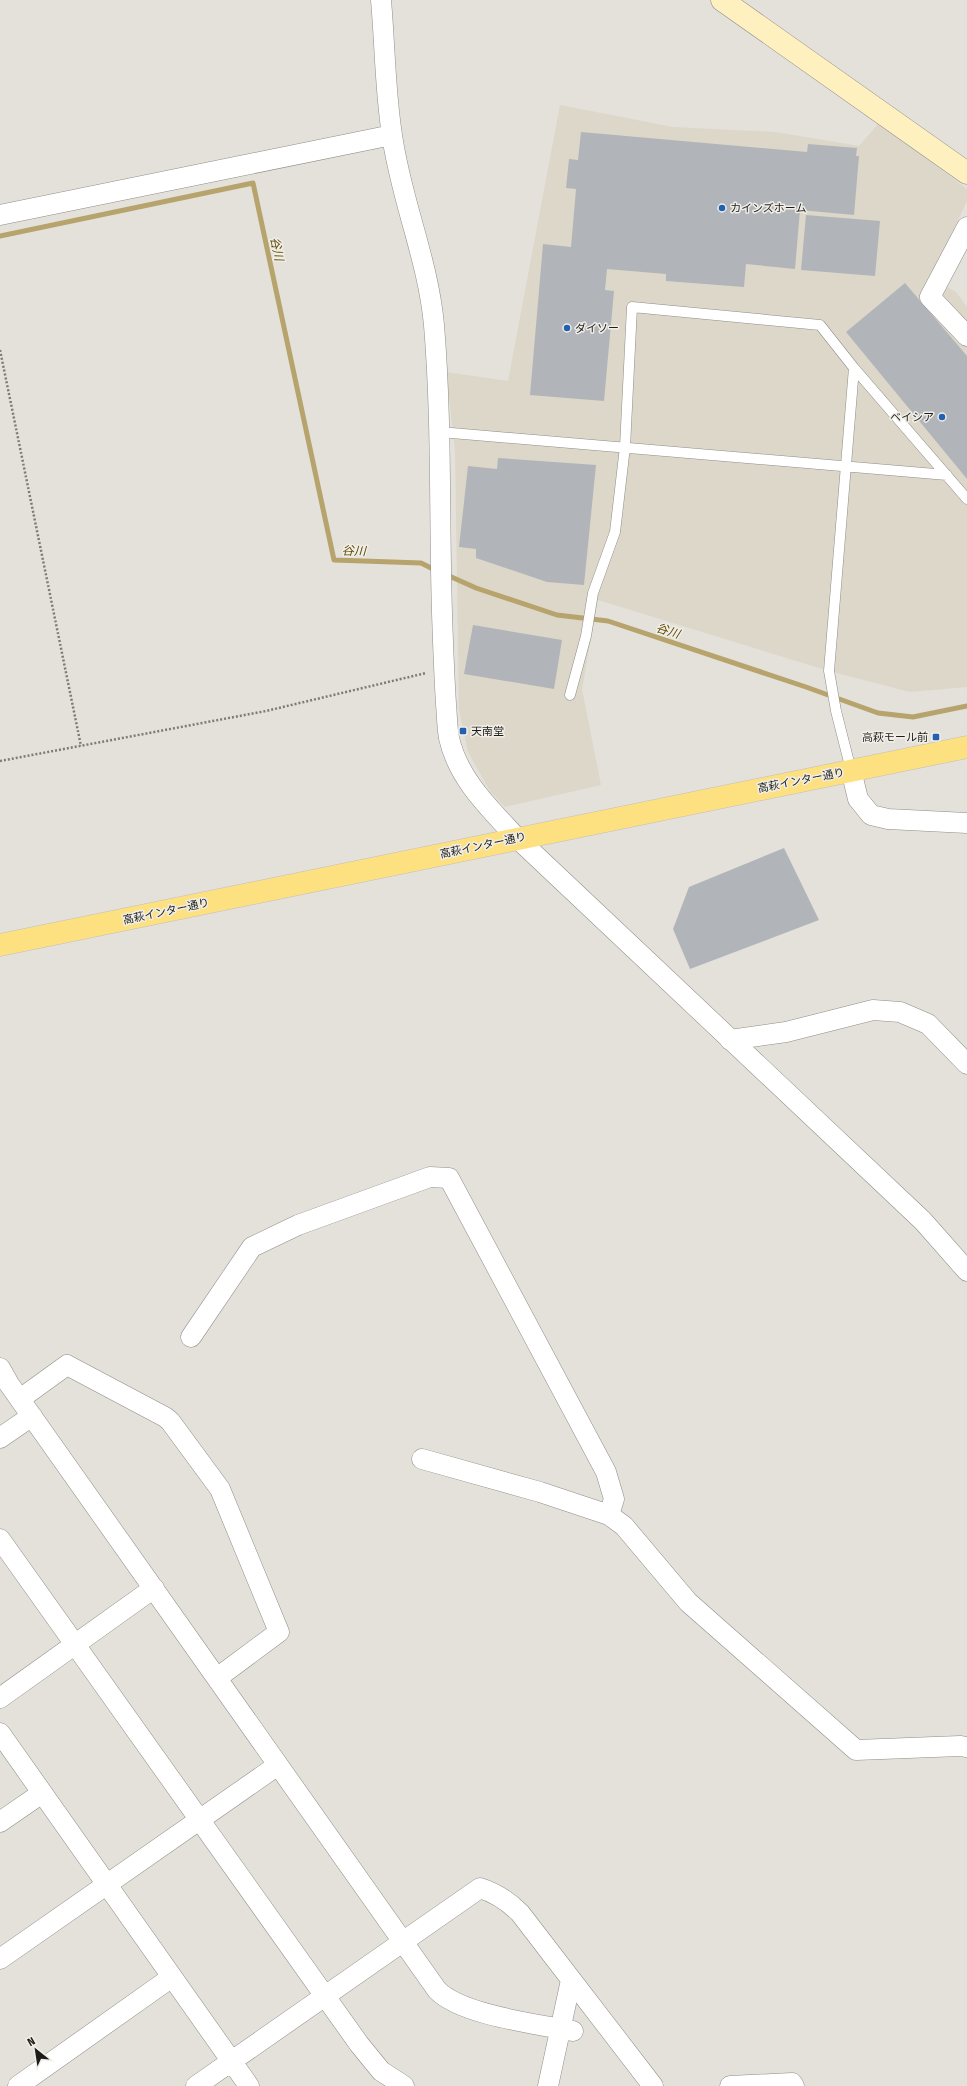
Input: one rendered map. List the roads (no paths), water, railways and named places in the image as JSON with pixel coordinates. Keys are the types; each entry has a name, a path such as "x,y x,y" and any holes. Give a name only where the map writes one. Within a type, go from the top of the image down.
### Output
{"main road":[{"name":"高萩インター通り","path":"0,945 967,747"}],"street":[{"path":"381,0 392,134 402,187 423,257 430,289 434,327 440,432 443,669 449,738 456,759 467,780 488,807 517,838 923,1221 965,1265"},
{"path":"722,0 967,173"},
{"path":"0,215 392,134"},
{"path":"967,227 930,297 967,336"},
{"path":"851,770 858,799 871,815 888,819 967,823"},
{"path":"730,1040 786,1032 873,1010 900,1012 928,1024 967,1064"},
{"path":"191,1338 252,1247 298,1225 430,1177 449,1178 606,1472 614,1499 609,1515"},
{"path":"20,1399 67,1365 165,1417 220,1489 279,1632 216,1678"},
{"path":"0,1368 20,1399 216,1678 437,1990 444,1998 467,2009 567,2030"},
{"path":"0,1438 32,1416"},
{"path":"422,1459 540,1492 609,1515 624,1526 688,1602 856,1750 967,1747"},
{"path":"0,1539 373,2063 390,2078 404,2086"},
{"path":"0,1698 154,1588"},
{"path":"0,1733 249,2086"},
{"path":"0,1959 278,1765"},
{"path":"0,1822 42,1793"},
{"path":"196,2086 480,1888 491,1892 511,1904 520,1913 652,2086"},
{"path":"18,2086 172,1977"},
{"path":"548,2086 567,2030 571,1980"},
{"path":"730,2086 792,2083 794,2086"}],"lane":[{"path":"570,695 586,636 593,593 615,532 625,447 632,307 820,325 854,368 967,499"},
{"path":"851,770 836,711 830,670 854,368"},
{"path":"440,432 947,475"}],"waterway":[{"name":"谷川","path":"0,236 253,183 334,560 421,563 437,571"},
{"name":"谷川","path":"447,575 476,588 557,615 608,621 806,687 878,713 913,717 967,706"}],"place":[{"name":"カインズホーム","path":"722,208"},
{"name":"ダイソー","path":"567,328"},
{"name":"ベイシア","path":"942,417"},
{"name":"天南堂","path":"463,731"},
{"name":"高萩モール前","path":"936,737"}]}
